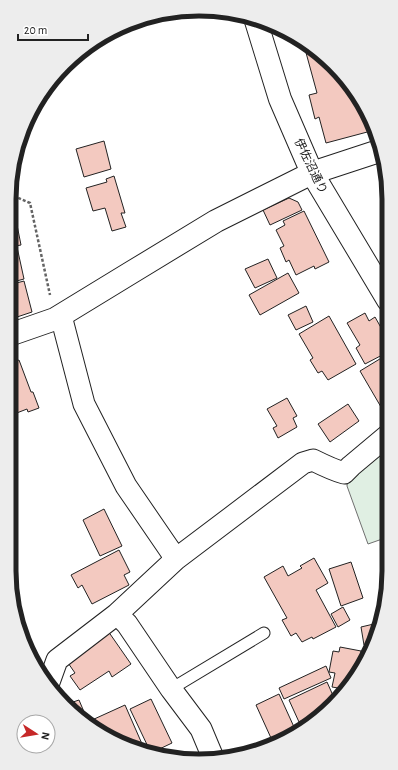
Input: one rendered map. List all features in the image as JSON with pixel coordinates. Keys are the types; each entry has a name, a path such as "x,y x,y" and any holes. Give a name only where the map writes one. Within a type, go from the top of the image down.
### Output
{"street":[{"name":"伊佐沼通り","path":"257,26 280,99 312,173 382,290"},
{"path":"16,333 58,318 216,221 312,173 376,152"},
{"path":"58,318 84,404 126,486 176,559"},
{"path":"51,678 57,660 117,614 176,559 303,463 313,460 326,467 344,473 382,440"},
{"path":"117,614 127,624 171,689 201,729 211,754"}],"lane":[{"path":"171,689 264,633"}],"path":[{"path":"16,197 30,203 58,318"}],"green space":[{"path":"382,450 382,539 368,544 347,486 348,478"}],"building":[{"path":"305,50 320,61 337,78 351,97 369,132 326,143 319,117 315,119 309,95 317,93"},
{"path":"104,141 111,169 84,177 76,149"},
{"path":"114,176 125,213 121,213 126,227 112,231 105,208 93,211 86,188 107,182 106,179"},
{"path":"289,198 298,202 302,210 270,225 263,210"},
{"path":"304,211 329,262 315,269 314,266 296,275 289,260 286,262 280,248 284,246 276,230 285,225 283,221"},
{"path":"16,220 21,245 16,246"},
{"path":"16,247 24,279 16,281"},
{"path":"268,259 277,278 255,288 245,269"},
{"path":"288,273 299,293 260,315 249,295"},
{"path":"24,281 32,312 16,317 16,283"},
{"path":"306,306 313,322 296,330 288,315"},
{"path":"365,313 369,321 375,317 382,329 382,355 365,364 356,348 360,345 347,323"},
{"path":"329,316 356,364 328,380 322,371 318,373 310,360 313,358 299,334"},
{"path":"382,358 382,406 381,407 360,371"},
{"path":"19,360 31,392 33,392 39,408 28,412 27,409 16,413 16,361"},
{"path":"287,398 297,416 293,418 297,427 278,438 273,428 277,426 267,409"},
{"path":"348,404 359,421 330,442 318,424"},
{"path":"104,509 122,546 100,556 83,520"},
{"path":"119,550 130,572 124,575 129,585 92,604 82,585 78,588 71,575"},
{"path":"314,558 328,583 316,590 336,627 313,639 312,637 302,642 296,633 291,636 282,620 287,618 264,577 283,566 288,576 302,568 300,566"},
{"path":"351,562 363,598 341,606 329,569"},
{"path":"343,607 350,620 338,627 331,614"},
{"path":"374,624 366,644 364,645 361,627"},
{"path":"108,631 131,664 112,677 109,671 80,690 70,676 75,673 66,660"},
{"path":"340,647 361,651 362,653 351,673 340,688 332,687 335,673 329,672 333,651 339,652"},
{"path":"326,666 331,678 284,699 279,688"},
{"path":"327,682 333,696 320,709 299,722 289,700"},
{"path":"279,694 294,727 271,738 256,705"},
{"path":"151,699 172,743 159,749 148,747 130,709"},
{"path":"79,700 85,714 78,709 72,702"},
{"path":"125,705 142,745 118,735 93,720"}]}
